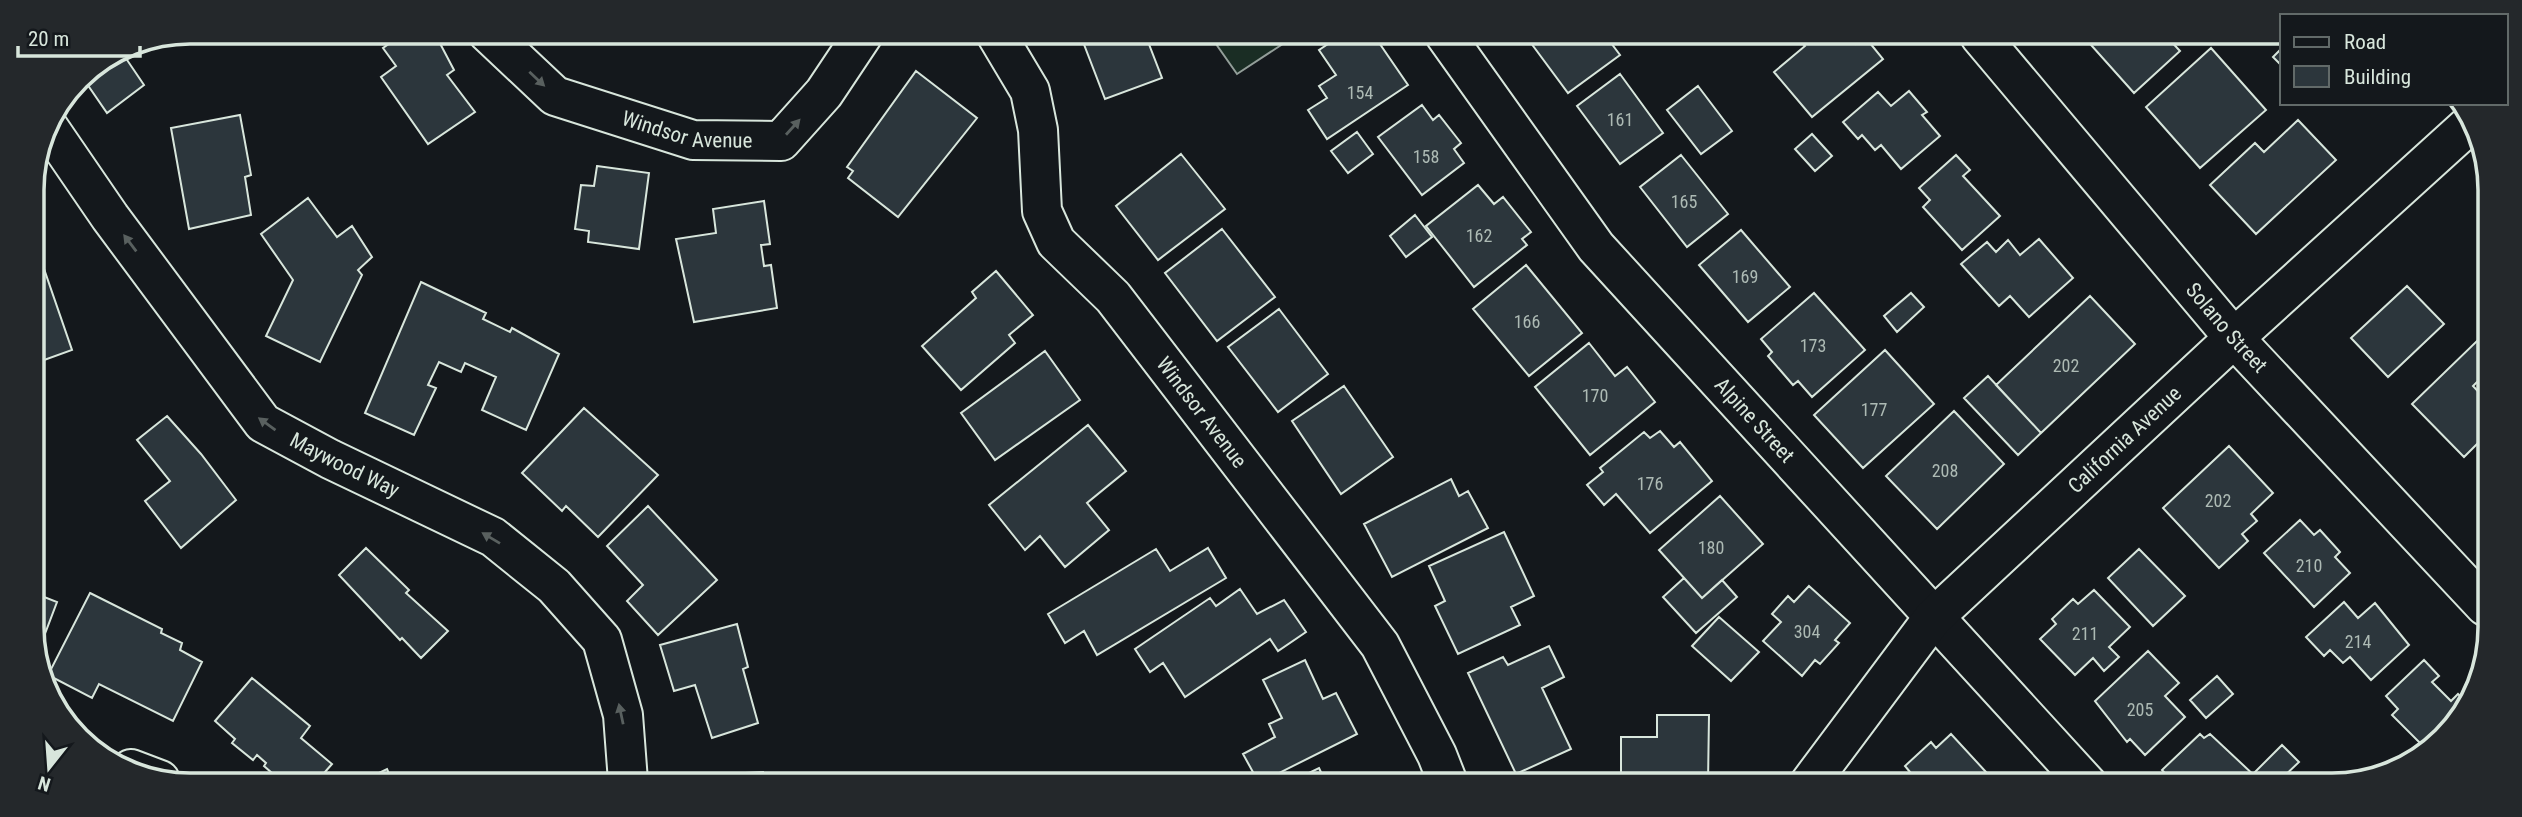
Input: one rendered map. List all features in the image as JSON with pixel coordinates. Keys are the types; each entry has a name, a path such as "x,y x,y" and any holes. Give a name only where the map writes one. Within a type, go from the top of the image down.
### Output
{"street":[{"name":"Windsor Avenue","path":"500,44 555,96 693,140 781,141 824,93 857,44"},
{"name":"Windsor Avenue","path":"1002,44 1030,91 1038,130 1042,211 1056,242 1112,297 1380,645 1444,773"},
{"name":"Alpine Street","path":"1451,44 1596,247 2077,773"},
{"name":"Solano Street","path":"1987,44 2234,338 2478,599"},
{"name":"California Avenue","path":"1817,773 1933,618 2234,338 2465,129"},
{"name":"Maywood Way","path":"54,136 110,217 262,423 330,459 493,537 554,586 602,640 622,715 627,773"}],"green space":[{"path":"1216,44 1283,44 1237,74"}],"building":[{"path":"389,44 440,44 454,70 447,75 475,112 428,144 381,77 396,66 383,48"},
{"path":"1084,44 1149,44 1162,78 1105,99"},
{"path":"1328,44 1380,44 1408,85 1327,139 1308,110 1327,98 1319,86 1336,75 1319,50"},
{"path":"1532,44 1612,44 1620,55 1568,93"},
{"path":"1803,44 1871,44 1883,59 1812,117 1774,72 1805,46"},
{"path":"2090,44 2173,44 2180,51 2134,93"},
{"path":"2211,48 2266,110 2200,168 2146,107"},
{"path":"2280,50 2280,64 2273,57"},
{"path":"126,59 144,85 107,113 88,85"},
{"path":"916,71 977,118 898,217 848,178 853,171 847,167"},
{"path":"1620,74 1663,133 1620,164 1577,106"},
{"path":"1698,86 1732,131 1701,154 1667,110"},
{"path":"1909,91 1927,112 1922,115 1940,136 1901,169 1881,145 1875,150 1862,135 1858,139 1843,122 1878,92 1891,106"},
{"path":"1422,105 1433,120 1439,115 1461,143 1454,149 1464,163 1422,195 1378,137"},
{"path":"240,115 251,175 245,177 251,215 189,229 171,128"},
{"path":"2298,120 2336,160 2256,234 2210,185 2255,143 2264,152"},
{"path":"1357,132 1373,154 1348,173 1331,151"},
{"path":"1812,134 1832,156 1815,171 1795,149"},
{"path":"1181,154 1225,209 1158,260 1116,206"},
{"path":"1681,155 1728,214 1687,247 1640,187"},
{"path":"1956,155 1970,170 1963,176 2000,216 1962,250 1923,207 1930,200 1919,188"},
{"path":"597,166 649,173 639,249 588,242 589,231 575,229 581,185 594,186"},
{"path":"1478,185 1494,204 1503,197 1531,232 1522,239 1527,245 1474,287 1426,226"},
{"path":"308,198 337,237 352,226 372,257 358,270 362,275 320,362 266,336 293,280 261,234"},
{"path":"764,201 770,244 761,245 764,266 771,265 777,308 694,322 676,239 716,233 713,209"},
{"path":"1415,215 1432,237 1406,257 1390,236"},
{"path":"1222,229 1275,297 1217,341 1165,273"},
{"path":"1741,230 1790,287 1748,322 1699,265"},
{"path":"2039,239 2073,278 2029,317 2010,296 1999,306 1961,264 1987,242 1996,252 2008,240 2020,255"},
{"path":"1526,265 1582,333 1529,376 1473,309"},
{"path":"44,269 72,350 44,360"},
{"path":"996,271 1033,315 1009,335 1015,343 961,390 922,346 976,298 972,292"},
{"path":"421,282 486,313 483,319 510,332 512,328 559,354 526,430 482,410 496,377 465,363 461,372 439,362 428,385 436,388 414,435 365,413"},
{"path":"2407,286 2444,324 2388,377 2351,338"},
{"path":"1814,293 1865,350 1812,397 1798,381 1793,385 1768,356 1772,352 1761,339"},
{"path":"1911,293 1924,307 1897,332 1884,316"},
{"path":"2090,296 2135,344 2041,433 1996,385"},
{"path":"1279,309 1328,374 1278,412 1228,347"},
{"path":"2478,340 2478,381 2473,386 2478,391 2478,443 2464,457 2412,404"},
{"path":"1589,343 1615,376 1627,367 1655,402 1590,455 1535,387"},
{"path":"1885,350 1934,404 1863,468 1814,415"},
{"path":"1045,351 1080,400 995,460 961,413"},
{"path":"1988,376 2041,433 2018,455 1964,398"},
{"path":"1344,386 1393,457 1341,494 1292,421"},
{"path":"584,408 658,475 598,537 566,506 562,511 522,473"},
{"path":"1954,411 2004,464 1937,529 1886,476"},
{"path":"167,416 201,454 236,500 181,548 145,501 170,481 137,440"},
{"path":"1088,425 1126,471 1087,503 1109,530 1065,567 1040,536 1025,550 989,505"},
{"path":"1660,431 1674,447 1680,442 1712,481 1650,533 1616,494 1604,505 1587,485 1603,472 1600,468 1644,432 1650,438"},
{"path":"2229,446 2273,493 2251,514 2257,521 2242,534 2248,541 2219,568 2163,508"},
{"path":"1451,479 1459,496 1468,491 1488,528 1392,577 1364,524"},
{"path":"1720,496 1763,544 1702,598 1659,550"},
{"path":"648,506 717,580 658,635 627,601 643,585 607,546"},
{"path":"2300,520 2314,535 2320,530 2340,552 2335,557 2350,573 2314,607 2264,553"},
{"path":"1504,532 1534,596 1511,607 1520,625 1458,654 1435,606 1445,601 1429,566"},
{"path":"366,548 409,590 406,593 448,631 421,658 402,638 400,640 339,575"},
{"path":"1208,548 1226,578 1097,655 1084,631 1065,643 1048,614 1156,549 1170,571"},
{"path":"2139,549 2185,596 2153,626 2108,578"},
{"path":"1684,578 1702,598 1722,580 1737,597 1696,633 1663,597"},
{"path":"1809,586 1850,623 1835,640 1839,643 1820,664 1815,660 1802,676 1763,641 1781,622 1772,614 1788,596 1794,602"},
{"path":"1240,589 1257,614 1284,600 1306,632 1278,651 1270,639 1185,697 1163,663 1150,672 1135,649 1210,598 1216,606"},
{"path":"2094,590 2130,627 2109,647 2119,657 2104,671 2093,658 2075,675 2040,639 2056,624 2052,619 2073,599 2078,604"},
{"path":"90,593 162,629 161,633 182,643 180,650 202,662 173,721 99,684 92,698 52,677 50,671"},
{"path":"44,597 57,602 44,635"},
{"path":"2344,602 2358,618 2375,603 2409,645 2371,680 2350,657 2343,663 2330,650 2324,656 2306,637"},
{"path":"1719,617 1759,652 1731,681 1692,646"},
{"path":"737,624 748,667 743,669 758,723 712,738 695,685 674,691 660,645"},
{"path":"1549,646 1564,677 1542,688 1571,749 1518,773 1516,773 1468,673 1503,657 1508,665"},
{"path":"2148,651 2179,683 2165,696 2185,717 2145,755 2130,739 2127,742 2095,701"},
{"path":"1305,660 1323,699 1336,693 1357,734 1279,773 1253,773 1243,754 1275,737 1269,724 1282,718 1263,680"},
{"path":"2424,660 2439,676 2432,682 2451,701 2458,694 2461,697 2436,731 2420,743 2392,715 2398,709 2386,696"},
{"path":"2217,676 2233,694 2206,718 2190,700"},
{"path":"252,678 310,726 301,738 332,764 324,773 272,773 257,755 253,760 232,743 235,739 215,721"},
{"path":"1657,715 1709,715 1708,773 1621,773 1621,737 1657,737"},
{"path":"1951,734 1986,772 1909,773 1905,766 1931,742 1936,748"},
{"path":"2200,734 2204,738 2210,734 2252,773 2165,773 2162,770"},
{"path":"2282,745 2299,762 2288,773 2254,773"},
{"path":"1319,768 1321,773 1309,773"}]}
